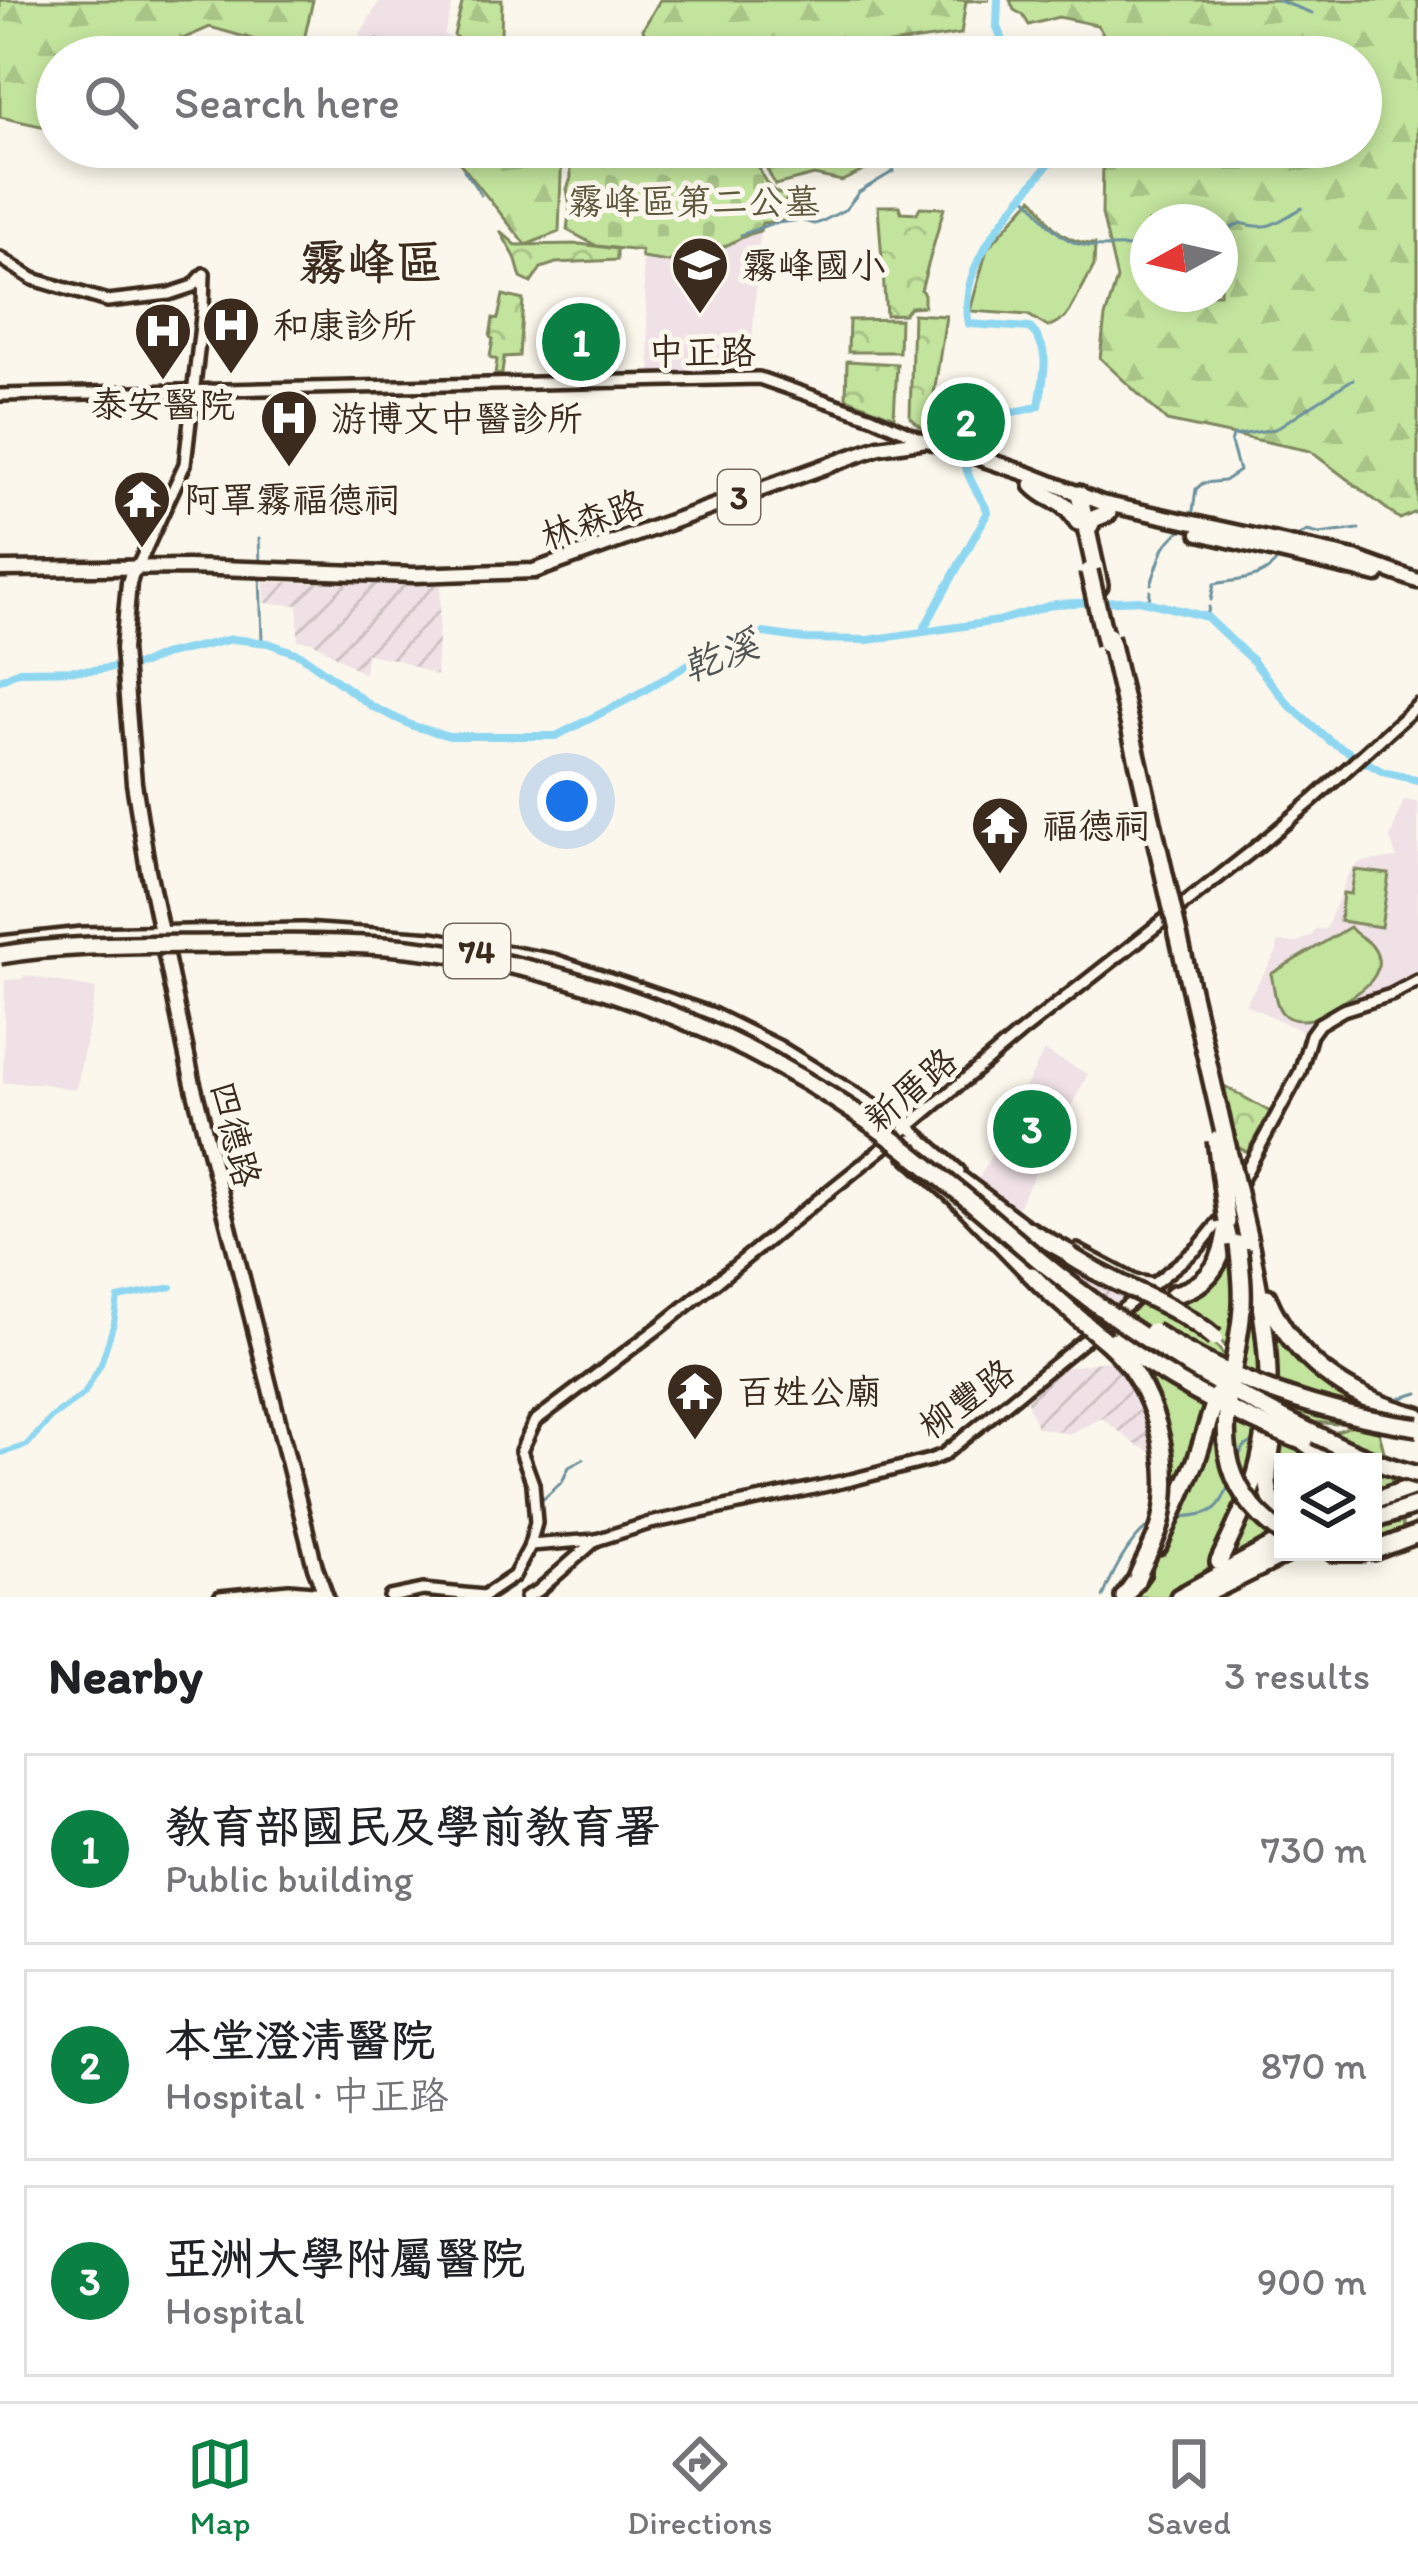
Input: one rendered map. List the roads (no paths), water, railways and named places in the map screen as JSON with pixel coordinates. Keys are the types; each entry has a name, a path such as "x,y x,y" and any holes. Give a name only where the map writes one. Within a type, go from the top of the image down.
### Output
{"highway":[{"path":"1033,485 1066,505 1083,527"},
{"path":"1079,499 1215,1119 1264,1315 1269,1375 1264,1436 1227,1563"},
{"path":"1083,527 1108,513"},
{"path":"1092,570 1244,1242 1286,1334 1312,1365 1369,1400 1418,1416"},
{"name":"74","path":"0,952 40,941 320,935 488,953 568,971 700,1018 820,1081 909,1140 1088,1287 1187,1352 1287,1396 1418,1427"},
{"path":"1069,1255 1153,1292 1181,1293 1204,1281 1221,1257 1226,1236 1215,1119"},
{"path":"909,1140 914,1161 1119,1355 1142,1389 1155,1419 1164,1462 1164,1501 1157,1534 1136,1581"},
{"path":"909,1140 1023,1226 1110,1280 1184,1315 1215,1338 1231,1355 1264,1436 1270,1458 1268,1495 1274,1507"},
{"name":"74","path":"909,1140 1048,1268 1161,1349 1242,1398 1338,1447 1418,1475"},
{"path":"1244,1242 1242,1307 1225,1417 1226,1451 1248,1502 1274,1529"},
{"path":"1124,1597 1176,1512 1211,1417 1228,1349 1244,1242"},
{"path":"1032,1275 1130,1352 1205,1398 1320,1453"},
{"path":"1382,1499 1418,1485"},
{"path":"1382,1517 1415,1506"},
{"path":"1382,1548 1418,1534"},
{"path":"1180,1597 1227,1563 1274,1541"},
{"path":"1200,1597 1274,1560"}],"main road":[{"name":"中正路","path":"926,444 1108,513 1171,523"},
{"name":"林森路","path":"0,572 135,569 454,579 535,577 877,454 926,444"},
{"name":"中正路","path":"966,456 1033,485 1171,523"},
{"name":"3","path":"1171,523 1340,560 1418,585"},
{"name":"四德路","path":"135,569 126,597 125,678 134,783 164,949 239,1273 325,1595"}],"street":[{"path":"0,258 33,279 107,301 169,294 193,286 204,274 185,464 135,569"},
{"name":"中正路","path":"0,395 759,378 872,417 926,444"},
{"name":"新厝路","path":"530,1545 536,1523 533,1484 521,1451 535,1420 662,1326 888,1144 909,1140 1019,1034 1242,860 1418,704"},
{"path":"0,952 62,934 303,929 434,938 554,960 713,1014 811,1065 1015,1215 1135,1281 1154,1284"},
{"path":"0,952 363,949 430,955 547,977 670,1018 713,1036 835,1105 904,1154 1089,1336"},
{"name":"柳豐路","path":"530,1545 596,1540 650,1523 851,1480 930,1460 961,1442 1198,1248 1222,1219 1300,1072 1319,1024 1418,982"},
{"path":"526,1597 596,1540"},
{"path":"390,1597 423,1590 484,1596 514,1576 530,1545"},
{"path":"220,1597 289,1590 325,1595"}],"waterway":[{"path":"998,0 1001,36"},
{"path":"1277,0 1312,13"},
{"path":"922,632 988,512 966,467 971,438 992,418 1039,406 1044,355 1037,336 1030,328 969,324 967,301 980,256 1045,168"},
{"path":"464,170 481,195"},
{"path":"741,235 770,224 821,222 846,209 859,192 894,171"},
{"path":"1025,197 1049,225 1077,244 1130,246"},
{"path":"1238,224 1273,224 1302,208"},
{"path":"1192,518 1196,489 1239,471 1233,436 1275,429 1353,379"},
{"path":"1151,584 1164,547 1185,525"},
{"path":"1292,540 1307,531 1359,529"},
{"path":"259,538 260,562"},
{"path":"1211,600 1214,584 1258,575 1279,558"},
{"path":"260,572 262,642"},
{"path":"1149,602 1150,591"},
{"name":"乾溪","path":"0,680 19,671 143,664 232,639 268,643 301,655 373,707 413,726 449,736 556,736 723,644 764,633 868,640 998,621 1055,604 1139,600 1207,617 1253,661 1288,704 1330,741 1383,772 1418,780"},
{"path":"1207,617 1209,607"},
{"path":"2,1453 27,1445 51,1418 84,1394 101,1364 118,1298 172,1287"},
{"path":"1391,1401 1418,1393"},
{"path":"1332,1403 1370,1406"},
{"path":"1236,1460 1245,1446 1259,1439"},
{"path":"538,1539 540,1502 562,1482 569,1467 584,1459"},
{"path":"1176,1518 1212,1511 1230,1481"},
{"path":"1103,1597 1131,1545 1155,1522"},
{"path":"496,1597 514,1586 535,1548"}],"place":[{"name":"霧峰國小","path":"700,316"},
{"name":"教育部國民及學前教育署","path":"581,342"},
{"name":"和康診所","path":"231,376"},
{"name":"泰安醫院","path":"163,382"},
{"name":"本堂澄清醫院","path":"966,422"},
{"name":"游博文中醫診所","path":"289,469"},
{"name":"阿罩霧福德祠","path":"142,550"},
{"name":"福德祠","path":"1000,876"},
{"name":"亞洲大學附屬醫院","path":"1032,1129"},
{"name":"百姓公廟","path":"695,1442"}],"district":[{"name":"霧峰區","path":"371,262"}],"park label":[{"name":"霧峰區第二公墓","path":"694,201"}]}
